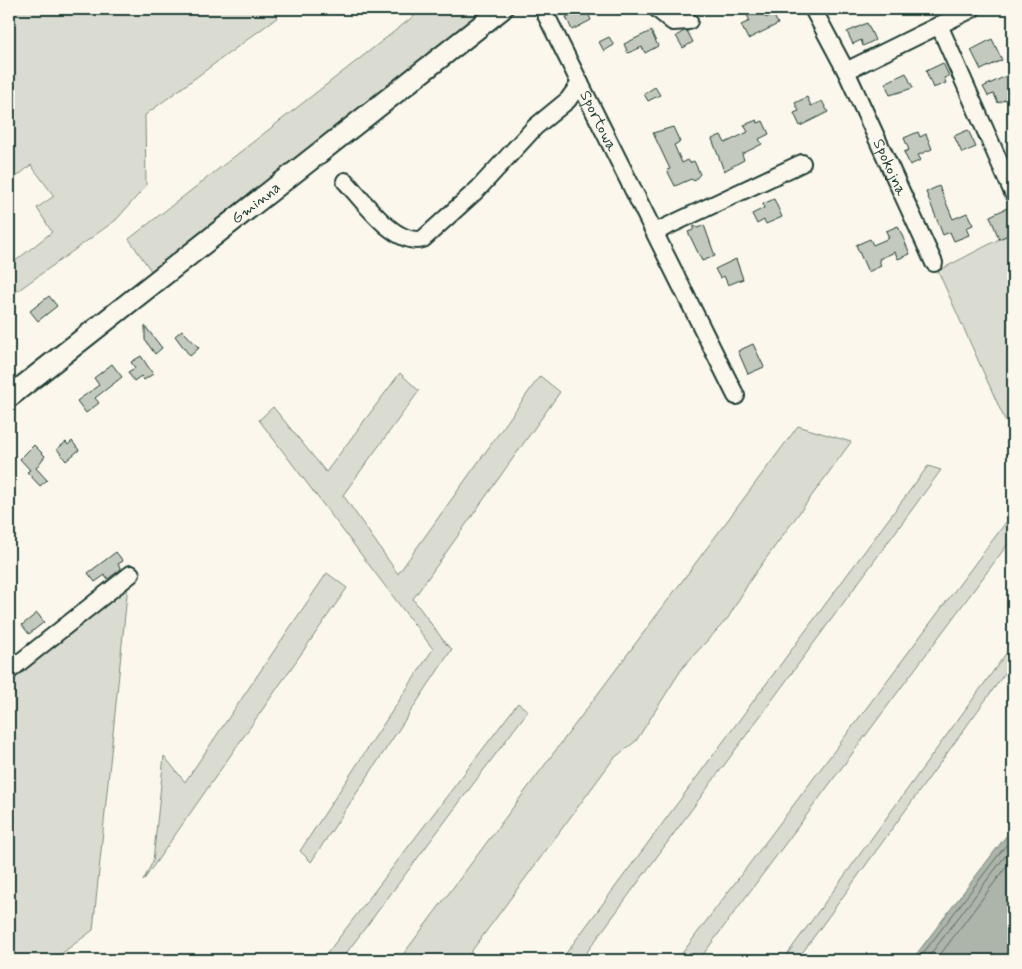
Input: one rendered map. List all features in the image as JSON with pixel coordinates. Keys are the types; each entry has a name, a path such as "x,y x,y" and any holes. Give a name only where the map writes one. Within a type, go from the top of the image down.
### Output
{"main road":[{"name":"Gminna","path":"9,396 502,9"}],"street":[{"name":"Sportowa","path":"544,9 736,396"},
{"path":"657,9 673,22 689,21"},
{"name":"Spokojna","path":"813,9 846,72 934,263"},
{"path":"846,72 972,9"},
{"path":"939,25 1013,193"},
{"path":"345,181 392,230 407,239 415,241 423,239 478,189 535,127 568,100 580,83"},
{"path":"655,232 802,163"},
{"path":"9,671 131,574"}],"shaded area":[{"path":"9,9 271,9 278,17 145,115 146,186 116,220 9,297 9,266 52,232 37,208 54,196 31,165 9,183"},
{"path":"423,9 489,9 154,275 129,239"},
{"path":"1013,232 1013,438 938,271"},
{"path":"400,373 419,391 343,495 398,574 540,376 560,392 413,599 446,644 452,649 311,862 300,851 433,649 259,420 273,407 326,472"},
{"path":"798,426 851,442 751,579 728,618 683,667 636,741 614,758 465,960 399,960"},
{"path":"928,466 941,470 581,960 561,960"},
{"path":"1013,513 1013,537 699,960 677,960"},
{"path":"327,573 347,588 143,881 153,861 164,756 185,782"},
{"path":"128,585 93,930 53,960 17,960 9,949 9,682"},
{"path":"1013,644 1013,662 797,960 783,960"},
{"path":"518,703 528,711 341,960 322,960"}],"water":[{"path":"1013,827 1013,954 1009,960 912,960"}],"building":[{"path":"744,9 761,9 766,18 773,14 778,24 748,39 741,25 750,21"},
{"path":"580,10 582,13 587,11 591,20 572,30 566,17"},
{"path":"867,23 875,40 863,46 861,40 853,44 847,32"},
{"path":"651,31 658,46 645,53 642,47 628,53 624,44"},
{"path":"687,31 693,42 683,48 676,36"},
{"path":"609,37 614,45 604,51 599,42"},
{"path":"992,39 1002,60 981,70 971,50"},
{"path":"943,63 949,76 944,78 946,83 933,88 926,71"},
{"path":"906,73 913,88 890,95 885,83"},
{"path":"1008,75 1013,85 1013,96 998,103 994,94 988,96 983,87"},
{"path":"655,87 660,95 648,101 644,94"},
{"path":"807,97 811,106 822,101 828,112 800,126 794,113 799,111 795,103"},
{"path":"757,120 758,123 763,121 769,134 759,139 762,144 742,154 744,160 724,171 712,139 721,135 725,143 748,132 744,125"},
{"path":"673,127 680,142 674,145 682,163 688,160 690,163 694,161 700,174 694,181 691,179 675,186 667,170 670,169 653,133"},
{"path":"968,130 976,147 962,153 954,136"},
{"path":"918,132 920,137 926,134 932,149 918,155 921,160 910,165 904,152 909,150 904,138"},
{"path":"939,186 953,219 967,213 973,225 966,228 969,235 954,241 950,232 943,235 926,192"},
{"path":"774,199 782,217 766,224 764,220 757,224 752,214 764,208 763,204"},
{"path":"1007,208 1013,222 1013,233 999,239 990,216"},
{"path":"704,225 715,256 702,261 688,232 693,230 694,226 698,228"},
{"path":"898,226 910,254 898,259 895,252 879,259 881,266 868,272 856,245 870,239 873,245 889,238 886,231"},
{"path":"736,259 743,279 728,285 724,276 720,278 715,269"},
{"path":"49,296 57,306 38,321 30,311"},
{"path":"145,326 162,348 155,354 145,340"},
{"path":"182,330 199,348 190,356 175,336"},
{"path":"753,344 764,367 748,374 738,351"},
{"path":"141,356 153,374 144,380 141,376 134,381 128,372 135,368 131,362"},
{"path":"112,364 122,377 95,398 99,403 86,413 77,401 99,385 94,378"},
{"path":"72,441 79,450 66,461 57,449 66,442 68,445"},
{"path":"34,445 45,456 36,468 47,480 40,486 27,472 30,470 20,459"},
{"path":"116,552 123,561 118,564 121,569 108,579 105,575 95,582 88,573"},
{"path":"37,613 44,622 29,634 22,625"}]}
